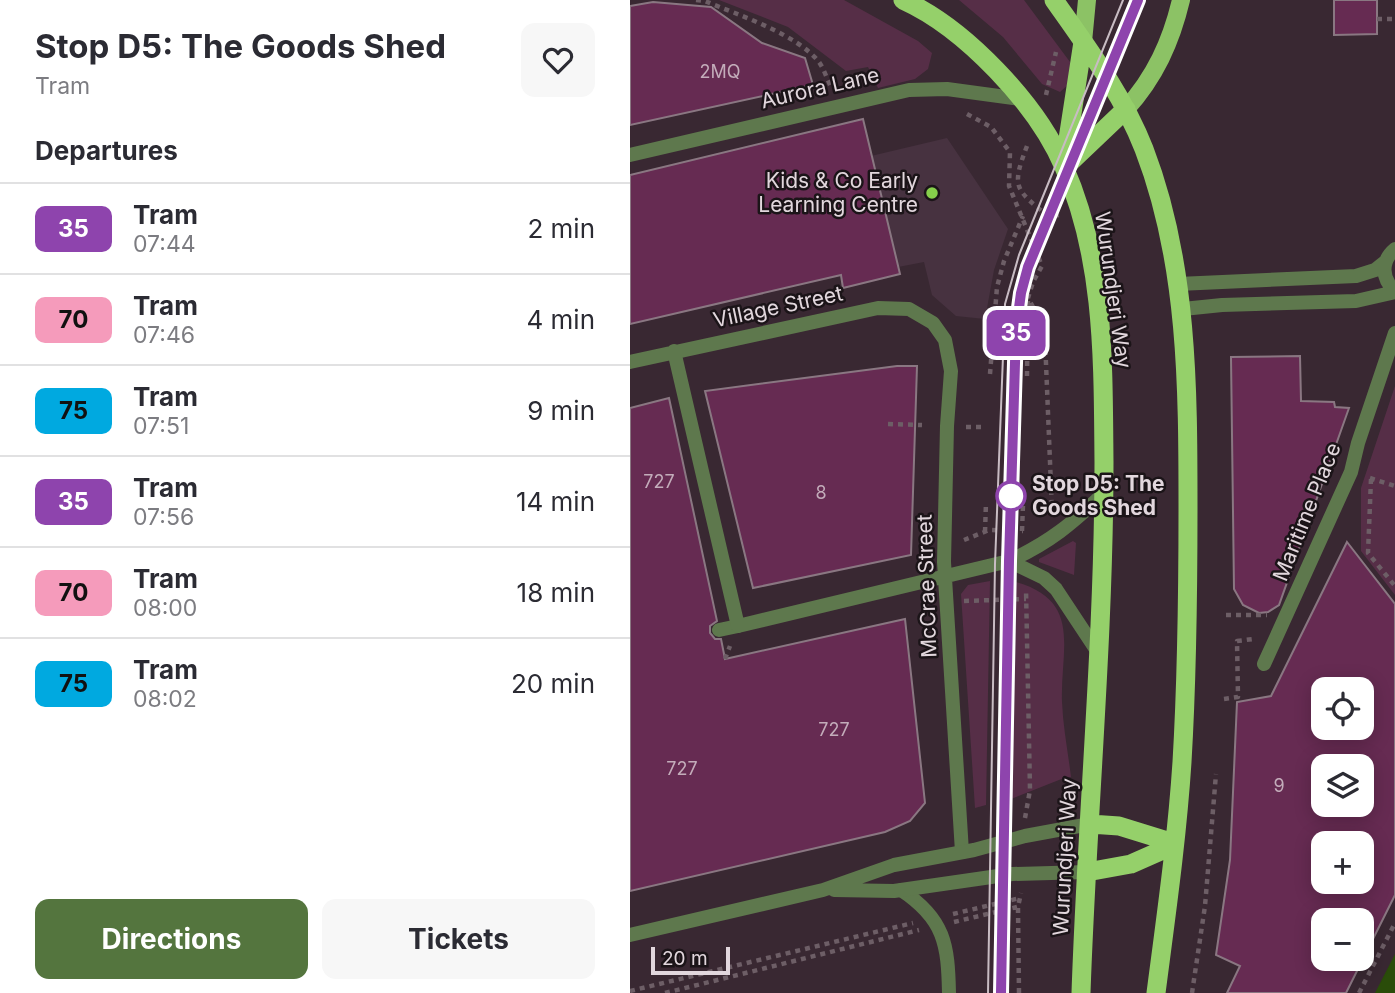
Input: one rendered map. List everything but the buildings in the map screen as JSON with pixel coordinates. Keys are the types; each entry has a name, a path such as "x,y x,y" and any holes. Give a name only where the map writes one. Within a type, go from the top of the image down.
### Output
{"highway":[{"name":"Wurundjeri Way","path":"903,0 940,22 979,54 1021,99 1049,138 1064,166 1085,228 1100,329 1105,396 1100,655 1081,993"},
{"path":"1054,0 1126,109 1145,150 1161,204 1182,309 1188,446 1188,638 1182,763 1156,993"},
{"path":"1064,166 1083,42"},
{"path":"1064,166 1126,109"},
{"path":"1090,824 1119,826 1174,844"},
{"path":"1087,872 1131,864 1174,844"}],"main road":[{"path":"1083,42 1087,0"},
{"path":"1126,109 1145,88 1161,62 1181,0"}],"street":[{"name":"Aurora Lane","path":"630,155 909,90 933,88 1021,99"},
{"path":"1178,284 1356,276 1375,270 1395,248"},
{"path":"1182,309 1356,302 1395,292 1385,279 1385,262"},
{"path":"1288,278 1288,303"},
{"name":"Village Street","path":"630,362 878,308 909,309 933,323"},
{"name":"McCrae Street","path":"933,323 945,340 951,371 947,426 944,575 962,852"},
{"name":"Maritime Place","path":"1264,664 1351,472 1395,334"},
{"path":"674,351 738,626"},
{"path":"719,631 1009,561 1060,534 1104,493"},
{"path":"1009,561 1044,578 1056,589 1100,655"},
{"path":"630,935 823,890 894,865 1090,824"},
{"path":"823,890 901,890 1022,874 1087,872"},
{"path":"901,890 918,902 935,922 947,948 949,993"}],"path":[{"path":"696,0 705,1 786,36 820,63 831,87"},
{"path":"1377,19 1395,19"},
{"path":"962,111 991,127 1010,152 1008,181 1042,266"},
{"path":"990,374 997,287 1004,261 1023,216"},
{"path":"1027,376 1028,298"},
{"path":"888,424 922,425"},
{"path":"966,427 982,427"},
{"path":"1395,486 1371,478 1368,553 1395,586"},
{"path":"986,502 985,532 1022,531 1023,505"},
{"path":"946,603 1026,600"},
{"path":"1192,993 1205,906 1216,774"},
{"path":"1025,836 1027,802"},
{"path":"1019,993 1018,907 1022,874"},
{"path":"664,993 1020,898"},
{"path":"630,991 935,922 1018,907"},
{"path":"1359,993 1395,923"}],"shaded area":[{"path":"719,0 844,0 918,41 932,53 928,69 915,79 878,88 868,67 846,71 788,27"},
{"path":"959,0 1024,0 1073,66 1071,82 1060,92 1042,84 1003,37"},
{"name":"Kids & Co Early Learning Centre","path":"947,138 1008,229 994,270 985,319 956,316 932,295 924,262 898,267 871,156"},
{"path":"1395,386 1395,595 1361,551 1361,488"},
{"path":"1073,541 1076,543 1074,575 1039,562 1039,559"},
{"path":"990,581 986,805 975,808 961,594 968,585"},
{"path":"1016,582 1037,590 1051,601 1059,615 1064,646 1063,711 1071,777 1011,799"},
{"path":"1395,954 1395,993 1375,993"}],"tram line":[{"path":"988,993 995,564 1005,304 1019,255 1123,0"},
{"path":"1001,993 1009,561 1016,330 1021,293 1028,267 1138,0"},
{"name":"35","path":"1001,993 1009,561 1018,309 1028,267 1138,0"}],"place":[{"name":"Kids & Co Early Learning Centre","path":"932,193"},
{"name":"Stop D5: The Goods Shed","path":"1011,496"}]}
